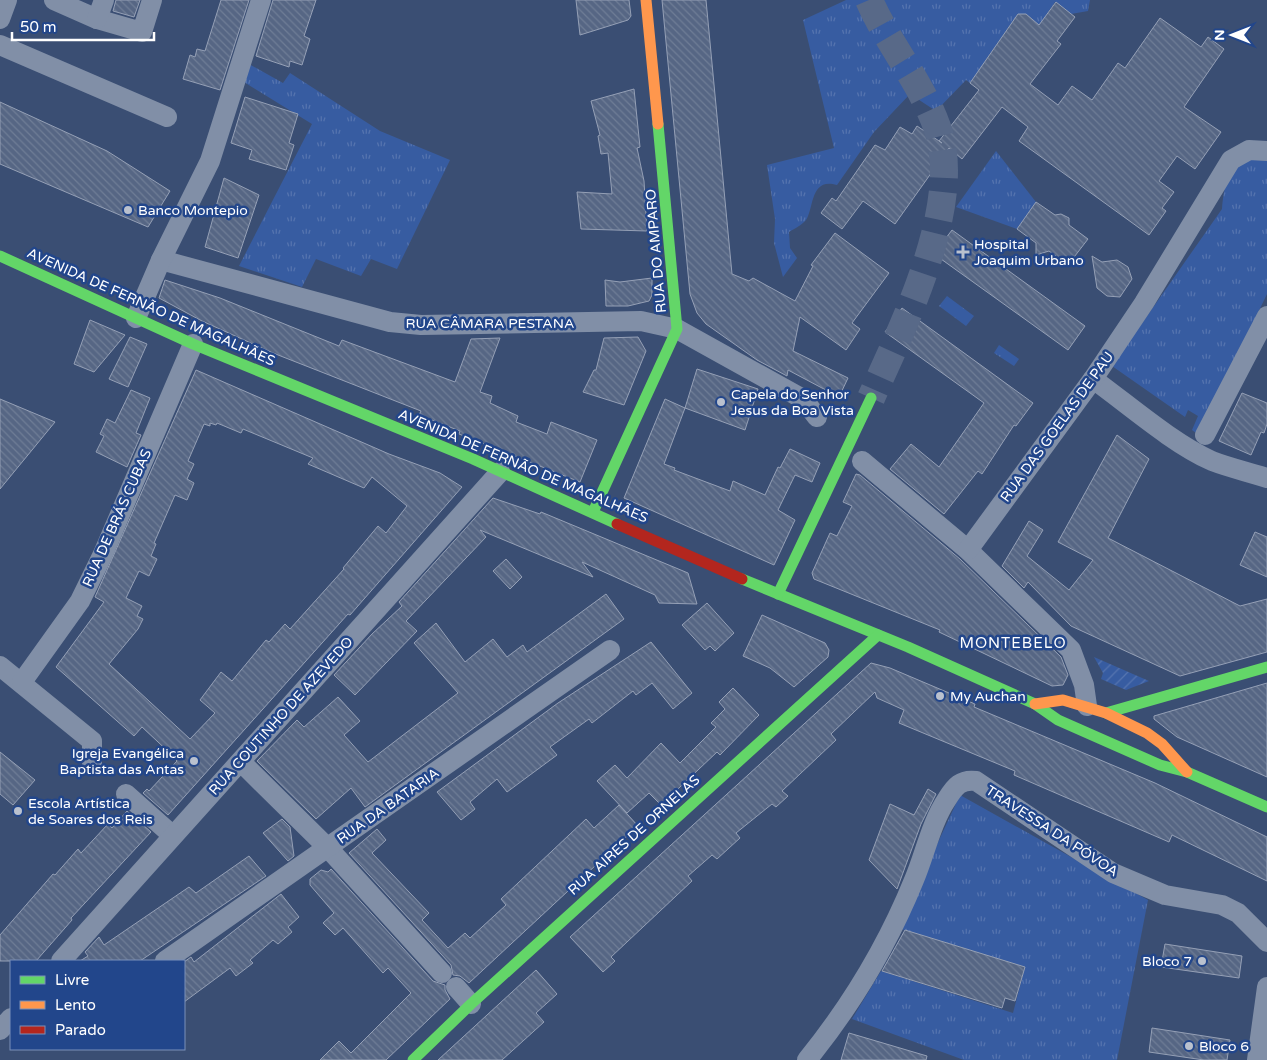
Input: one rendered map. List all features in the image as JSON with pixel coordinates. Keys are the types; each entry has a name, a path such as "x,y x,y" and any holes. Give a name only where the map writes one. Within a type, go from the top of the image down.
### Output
{"main road":[{"name":"RUA DO AMPARO","path":"593,512 677,329 646,0"},
{"name":"AVENIDA DE FERNÃO DE MAGALHÃES","path":"0,256 193,344 500,472 778,594 878,635 1035,704 1058,720 1160,765 1187,772 1267,807"},
{"path":"778,594 871,398"},
{"name":"RUA AIRES DE ORNELAS","path":"413,1060 471,1004 878,635"},
{"path":"1106,713 1267,667"},
{"name":"AVENIDA DE FERNÃO DE MAGALHÃES","path":"1035,704 1063,700 1106,713 1147,732 1162,744 1187,772"}],"street":[{"path":"0,19 7,0"},
{"path":"54,0 100,9 142,32 152,0"},
{"path":"136,318 210,161 261,0"},
{"path":"0,45 168,118"},
{"name":"RUA DAS GOELAS DE PAU","path":"968,550 1093,379 1144,303 1231,160 1249,150 1267,151"},
{"name":"RUA CÂMARA PESTANA","path":"162,260 390,322 421,325 642,321 677,329 803,399 817,417"},
{"path":"1205,435 1265,325"},
{"name":"RUA DE BRÁS CUBAS","path":"22,682 80,601 107,545 193,344"},
{"path":"1093,379 1179,442 1206,457 1267,478"},
{"path":"869,467 968,550 1072,650 1084,686 1087,706"},
{"name":"RUA COUTINHO DE AZEVEDO","path":"71,957 172,835 240,762 500,472"},
{"name":"RUA DA BATARIA","path":"166,960 610,650"},
{"path":"0,666 92,741 92,763"},
{"path":"240,762 328,848 471,1004"},
{"name":"TRAVESSA DA PÓVOA","path":"807,1060 824,1038 881,948 914,881 938,816 960,782 976,781 1114,873 1176,898 1222,905 1238,913 1267,942"},
{"path":"126,794 172,835"},
{"path":"1258,1060 1267,986"},
{"path":"0,1030 10,1019"}],"green space":[{"path":"846,0 1090,0 1088,11 1071,14 1055,2 1047,14 1062,26 1054,38 1026,14 1018,14 970,83 966,80 936,111 910,94 874,132 837,185 822,185 817,189 806,220 789,232 790,248 797,258 783,277 774,243 775,219 767,165 834,148 803,20"},
{"path":"249,64 283,83 290,73 380,131 450,160 397,269 371,259 361,276 316,259 302,287 239,266 312,124 239,79"},
{"path":"996,151 1036,202 1017,229 956,207"},
{"path":"1246,158 1267,158 1267,294 1199,435 1192,430 1198,416 1188,410 1185,417 1112,366 1222,209 1228,180 1235,169"},
{"path":"947,296 974,316 966,326 939,306"},
{"path":"999,345 1019,359 1014,366 994,353"},
{"path":"1094,657 1149,681 1126,690 1101,679 1103,673"},
{"path":"960,795 1148,900 1117,1060 964,1060 852,1019 881,971 1013,1013 1025,967 898,928"}],"building":[{"path":"116,0 140,0 134,17 113,11"},
{"path":"221,0 249,0 220,90 183,79 190,55 195,57 197,49 205,51"},
{"path":"273,0 316,0 304,36 310,39 302,65 290,61 289,67 256,56"},
{"path":"576,0 629,0 631,16 628,20 580,35"},
{"path":"662,0 706,0 732,274 749,281 753,278 795,301 813,266 811,265 835,233 889,273 852,323 860,329 846,350 800,317 793,351 848,378 839,397 788,370 787,376 757,360 706,324 697,313 690,294"},
{"path":"1056,2 1075,17 1057,41 1061,44 1030,84 1058,105 1072,86 1092,100 1118,63 1125,68 1160,18 1201,47 1208,37 1224,49 1184,107 1221,132 1195,169 1177,156 1159,181 1174,192 1162,208 1166,211 1149,235 1019,141 1028,127 1002,107 962,159 949,148 895,224 863,201 842,229 821,213 832,198 836,201 875,145 885,150 900,127 912,134 917,126 939,141 979,90 970,83 1018,14 1026,14 1039,25"},
{"path":"634,89 640,147 637,148 644,181 647,231 581,229 577,192 612,194 608,153 601,154 598,136 600,135 591,101"},
{"path":"245,97 298,114 289,143 294,145 286,170 249,159 252,150 231,143"},
{"path":"0,102 107,151 170,191 148,227 0,164"},
{"path":"224,178 259,195 238,258 205,247"},
{"path":"1036,202 1055,215 1061,214 1069,218 1069,225 1088,239 1068,265 1049,251 1036,255 1036,243 1017,229"},
{"path":"952,230 1085,326 1068,350 934,254"},
{"path":"1092,256 1102,262 1117,260 1128,267 1132,279 1120,297 1107,296 1097,288"},
{"path":"652,278 652,295 649,301 628,306 606,306 605,280 620,282"},
{"path":"165,280 220,298 339,346 342,340 455,382 471,339 500,338 480,392 492,396 490,403 518,416 516,422 547,434 551,422 597,440 580,482 459,434 460,431 419,415 421,411 273,353 202,321 159,298"},
{"path":"902,308 1033,403 1016,426 1014,425 982,474 978,471 944,514 890,469 911,444 939,467 984,403 885,332"},
{"path":"90,320 125,335 94,372 74,364"},
{"path":"130,337 147,344 128,387 109,379"},
{"path":"638,337 646,351 624,405 583,392 594,370 596,370 604,338"},
{"name":"Capela do Senhor Jesus da Boa Vista","path":"697,369 758,389 745,430 685,408"},
{"path":"196,370 389,454 440,473 462,487 350,615 348,614 168,815 143,793 147,789 149,791 177,761 142,727 134,736 56,667 104,602 95,597","holes":["217,423 241,433 243,429 313,458 308,464 364,488 372,477 407,506 386,533 378,526 344,569 290,629 285,624 269,642 266,640 232,681 221,672 200,700 215,713 190,739 109,664 138,629 143,619 137,616 142,606 126,598 139,571 149,576 157,559 151,556 156,544 154,543 175,495 187,500 194,483 187,479 194,464 188,461 204,424 216,425"]},
{"path":"131,390 150,398 136,433 141,435 127,467 96,452 104,436 100,434 107,419 115,423"},
{"path":"1242,393 1267,403 1267,424 1264,433 1261,432 1251,455 1219,441"},
{"path":"0,399 55,422 0,489"},
{"path":"665,399 685,408 664,464 675,468 674,470 730,491 733,481 765,495 778,467 780,468 790,449 820,463 812,482 795,475 778,510 795,520 774,565 624,498"},
{"path":"1117,435 1149,459 1108,538 1240,606 1267,599 1267,652 1180,676 1071,626 1028,582 1024,588 1002,566 1029,521 1043,530 1027,556 1069,590 1093,560 1058,542"},
{"path":"856,474 860,475 960,559 1061,657 1068,675 1063,685 1052,686 939,632 940,630 814,579 812,573 830,533 837,536 852,506 843,502"},
{"path":"493,498 540,514 541,512 688,573 697,604 659,603 655,595 582,562 593,577 480,530 486,537 406,621 417,631 355,695 334,675 372,634 402,606 399,602"},
{"path":"1255,532 1267,537 1267,577 1240,565"},
{"path":"506,559 522,577 510,589 493,571"},
{"path":"606,594 624,619 365,807 351,788 316,819 257,761 297,720 304,727 338,697 360,721 344,735 368,762 458,693 414,643 436,623 465,662 493,639 507,657 523,645 527,652"},
{"path":"707,603 734,633 715,651 710,646 705,650 682,625"},
{"path":"762,615 825,643 829,650 828,657 794,687 770,668 743,656"},
{"path":"651,642 692,693 673,709 652,683 636,695 633,691 592,723 589,719 550,747 557,755 507,792 497,779 470,802 475,809 461,820 437,792 558,703"},
{"path":"871,663 890,668 975,704 974,707 1155,783 1267,837 1267,881 1172,835 1169,842 1014,775 1015,771 899,723 904,710 877,698 875,692 831,734 836,740 782,791 788,796 776,807 772,804 736,833 740,838 717,859 712,855 688,876 692,881 611,957 615,961 603,972 570,937"},
{"path":"1267,683 1267,777 1177,737 1154,719 1154,716"},
{"path":"733,688 759,715 720,755 717,752 661,805 649,793 627,813 597,781 615,765 627,778 661,743 680,763 716,727 711,723 725,709 719,702"},
{"path":"0,752 35,780 13,805 0,794"},
{"path":"928,789 936,794 921,824 897,889 869,860 890,804 914,815"},
{"path":"619,805 638,826 469,983 460,976 453,975 451,965 349,853 377,829 386,840 372,853 429,913 422,920 448,948 465,933 470,938 506,905 501,899 586,819 594,828"},
{"path":"127,811 151,832 71,918 72,920 37,960 0,961 0,935 53,874 55,875 78,849 81,853 108,824 112,828"},
{"path":"282,819 290,827 294,856 288,861 263,833"},
{"path":"249,856 266,876 141,960 82,960 88,956 85,952 99,937 104,945 189,887 196,893"},
{"path":"331,869 433,981 445,985 445,990 450,999 386,1060 320,1060 339,1041 351,1053 411,993 388,968 383,973 343,928 335,935 323,923 334,913 310,885 310,879 321,870 328,872"},
{"path":"281,894 299,917 288,927 292,932 278,944 273,940 250,960 253,963 236,976 230,968 185,1001 185,961 191,957 194,962"},
{"path":"905,930 1025,967 1015,1001 1005,998 1002,1008 882,971"},
{"name":"Bloco 7","path":"1165,944 1242,956 1239,978 1161,967"},
{"path":"536,970 557,994 536,1013 544,1022 502,1060 438,1060"},
{"name":"Bloco 6","path":"1152,1028 1230,1040 1227,1060 1204,1060 1149,1052"},
{"path":"849,1033 927,1056 926,1060 841,1060"}],"tunnel":[{"path":"869,0 885,32 930,110 937,127 943,158 943,192 937,228 926,265 913,302 871,398"}],"traffic: fast":[{"path":"593,512 677,329 658,124"},
{"path":"0,256 193,344 473,459 617,524"},
{"path":"778,594 871,398"},
{"path":"742,579 908,647 1035,704 1058,720 1160,765 1187,772 1267,807"},
{"path":"413,1060 471,1004 878,635"},
{"path":"1106,713 1267,667"}],"traffic: slow":[{"path":"646,0 658,124"},
{"path":"1035,704 1063,700 1106,713 1147,733 1162,744 1187,772"}],"traffic: jam":[{"path":"617,524 742,579"}],"place":[{"name":"Banco Montepio","path":"128,210"},
{"name":"Hospital Joaquim Urbano","path":"963,252"},
{"name":"Capela do Senhor Jesus da Boa Vista","path":"721,402"},
{"name":"My Auchan","path":"940,696"},
{"name":"Igreja Evangélica Baptista das Antas","path":"194,761"},
{"name":"Escola Artística de Soares dos Reis","path":"18,811"},
{"name":"Bloco 7","path":"1202,961"},
{"name":"Bloco 6","path":"1189,1046"}],"district":[{"name":"MONTEBELO","path":"1013,643"}]}
